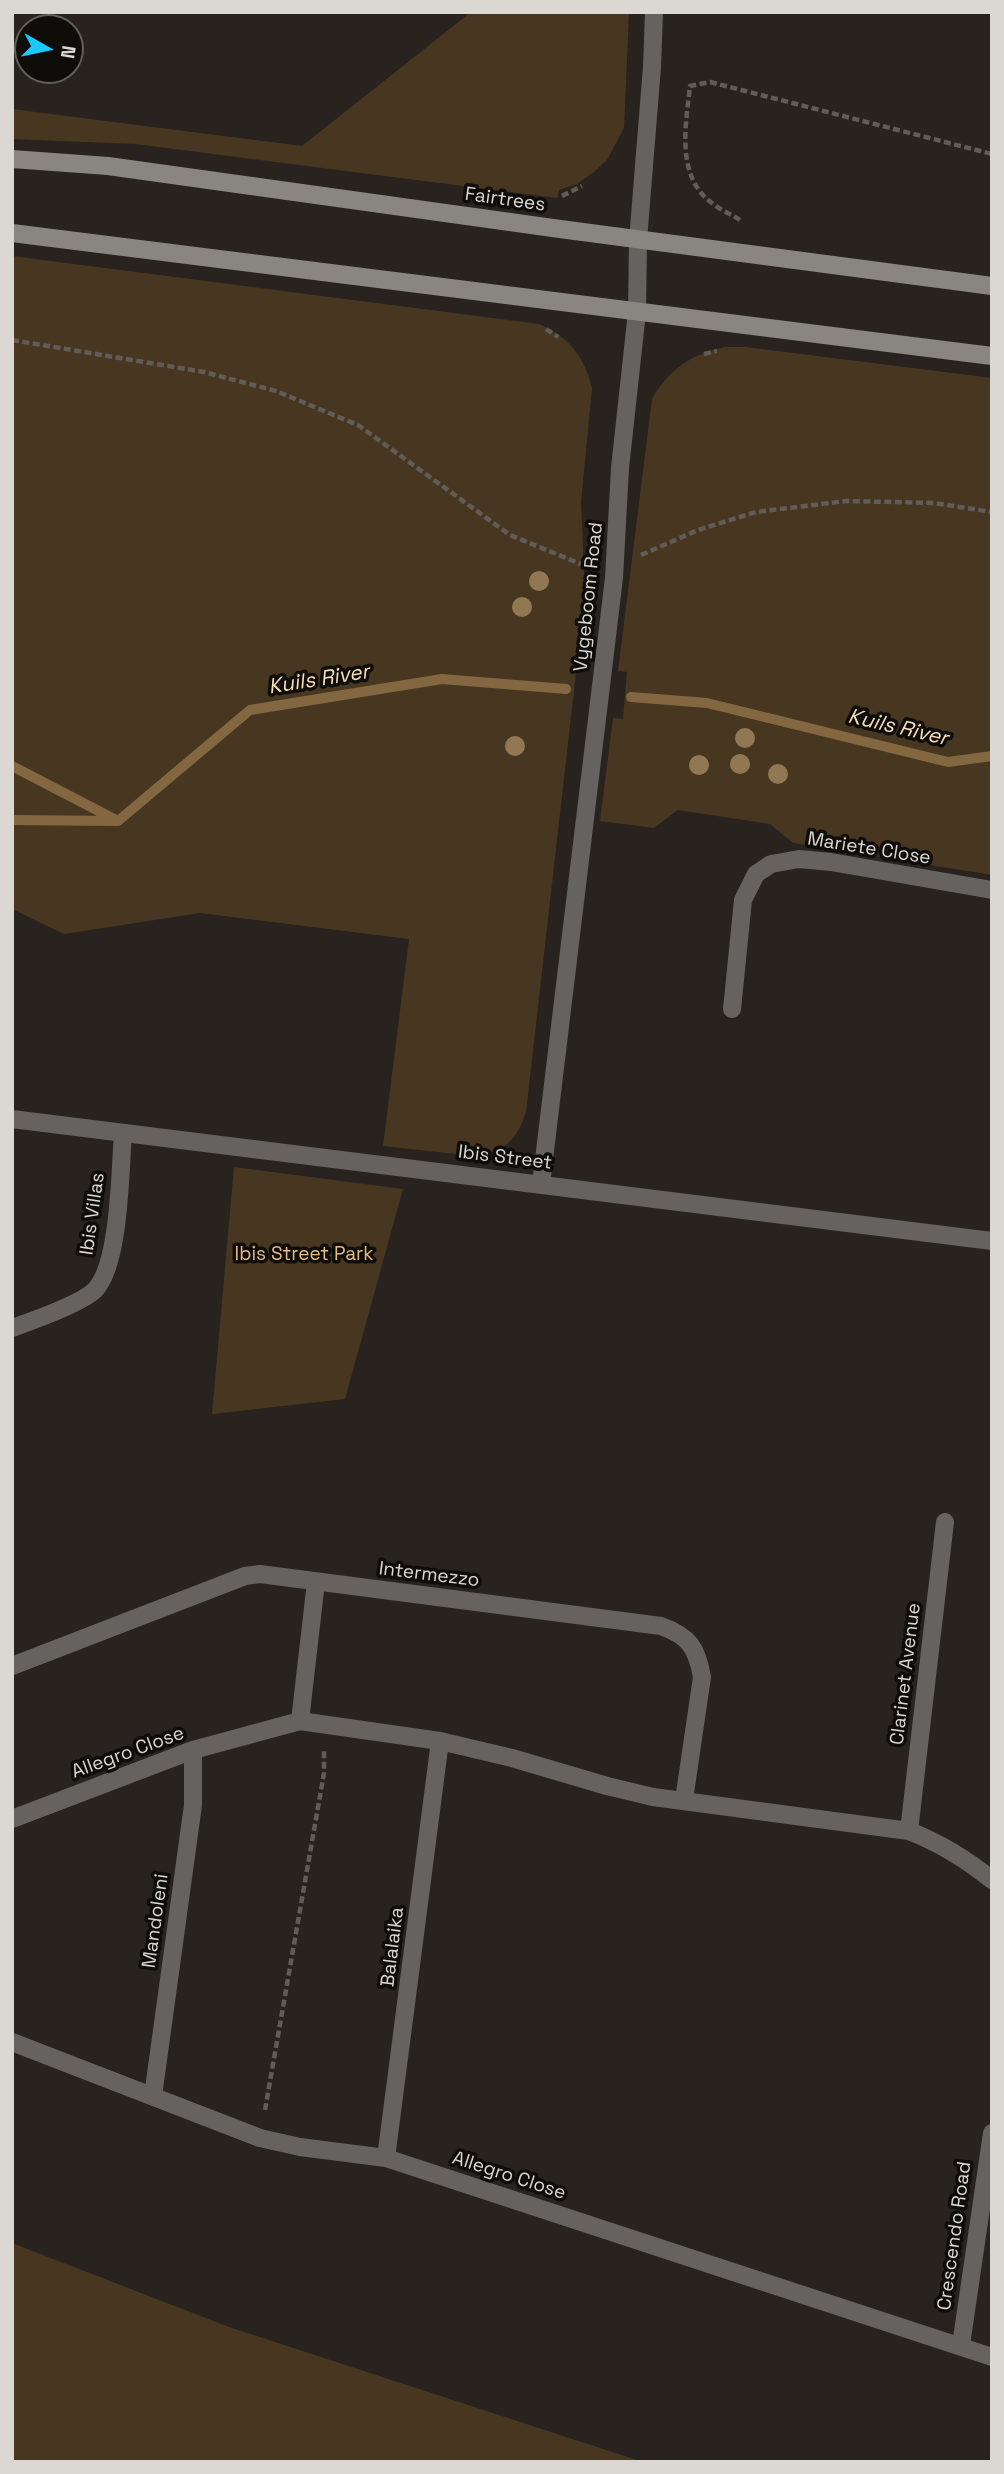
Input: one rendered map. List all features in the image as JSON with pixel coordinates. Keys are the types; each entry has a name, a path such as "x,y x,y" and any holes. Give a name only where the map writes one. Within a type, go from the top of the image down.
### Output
{"main road":[{"name":"Fairtrees","path":"12,159 108,166 992,286"},
{"path":"12,233 992,356"}],"street":[{"name":"Vygeboom Road","path":"541,1184 614,578 620,468 637,312 638,240 652,67 653,12"},
{"name":"Mariete Close","path":"732,1009 743,900 755,874 771,864 799,859 831,862 992,890"},
{"name":"Ibis Street","path":"12,1119 992,1241"},
{"name":"Ibis Villas","path":"12,1328 78,1300 95,1290 103,1276 111,1257 114,1237 123,1133"},
{"name":"Clarinet Avenue","path":"909,1831 945,1522"},
{"name":"Intermezzo","path":"12,1667 245,1576 272,1574 661,1626 678,1632 690,1642 702,1677 684,1800"},
{"path":"300,1721 316,1582"},
{"name":"Allegro Close","path":"12,1819 193,1751 300,1721 440,1741 653,1797 909,1831 967,1860 992,1880"},
{"name":"Balalaika","path":"386,2158 440,1741"},
{"name":"Mandoleni","path":"153,2096 192,1816 193,1751"},
{"name":"Allegro Close","path":"12,2042 260,2138 300,2147 386,2158 992,2357"},
{"name":"Crescendo Road","path":"961,2345 992,2133"}],"path":[{"path":"740,220 710,202 692,177 685,155 690,86 710,82 992,154"},
{"path":"562,196 582,187"},
{"path":"545,328 558,337"},
{"path":"12,340 204,372 276,391 358,425 510,536 614,578 637,557 698,530 756,512 846,501 934,503 992,512"},
{"path":"705,354 720,350"},
{"path":"260,2138 324,1773 325,1724"}],"green space":[{"path":"471,12 629,12 624,128 607,160 577,184 559,190 557,198 135,144 12,139 12,109 302,146"},
{"path":"12,256 539,324 567,342 585,366 592,388 581,502 585,594 526,1112 520,1128 503,1147 492,1152 467,1155 383,1146 409,939 200,913 64,934 12,909"},
{"path":"725,347 746,347 992,378 992,875 793,843 770,824 678,810 654,828 600,821 613,718 623,719 627,672 618,671 652,399 666,379 682,364"},
{"name":"Ibis Street Park","path":"234,1167 403,1189 345,1399 212,1414"},
{"path":"12,2243 229,2327 643,2462 12,2462"}],"waterway":[{"name":"Kuils River","path":"12,820 118,821 250,710 442,679 566,689"},
{"name":"Kuils River","path":"631,697 707,703 948,762 992,756"},
{"name":"Kuils River","path":"12,766 116,820"}]}
